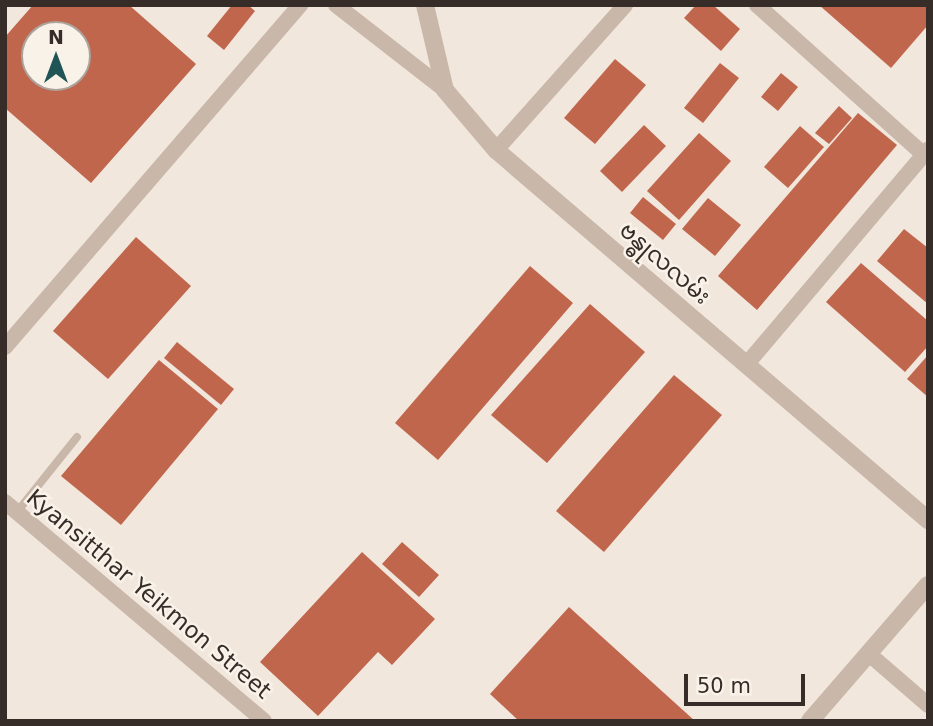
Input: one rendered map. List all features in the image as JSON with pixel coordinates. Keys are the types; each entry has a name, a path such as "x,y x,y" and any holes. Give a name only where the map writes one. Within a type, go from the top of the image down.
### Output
{"street":[{"path":"5,347 300,5"},
{"path":"336,5 445,90"},
{"name":"ဗန္ဓုလလမ်း","path":"425,5 445,90 496,150 928,520"},
{"path":"496,150 625,5"},
{"path":"746,365 926,153 757,5"},
{"name":"Kyansitthar Yeikmon Street","path":"11,507 264,721"},
{"path":"810,721 928,585"},
{"path":"869,654 928,705"}],"lane":[{"path":"11,507 77,437"}],"building":[{"path":"33,5 129,5 196,64 91,183 5,108 5,37"},
{"path":"232,5 248,5 255,11 224,50 207,36"},
{"path":"696,5 713,5 740,29 721,51 684,18"},
{"path":"819,5 928,5 928,25 891,68"},
{"path":"615,59 646,85 595,144 564,118"},
{"path":"720,63 739,78 703,123 684,108"},
{"path":"781,73 798,87 778,111 761,97"},
{"path":"839,106 852,118 829,144 815,133"},
{"path":"858,113 897,145 757,310 718,276"},
{"path":"644,125 666,146 622,192 600,171"},
{"path":"800,126 824,147 788,188 764,167"},
{"path":"699,133 731,161 679,220 647,191"},
{"path":"643,197 676,224 663,240 630,213"},
{"path":"708,198 741,225 715,256 682,229"},
{"path":"904,229 928,248 928,304 877,261"},
{"path":"136,237 191,286 108,379 53,331"},
{"path":"861,263 928,321 928,346 905,372 826,302"},
{"path":"530,266 573,303 438,460 395,423"},
{"path":"590,304 645,352 547,463 491,415"},
{"path":"177,342 234,389 221,405 164,358"},
{"path":"928,355 928,397 907,379"},
{"path":"159,360 218,409 121,525 61,476"},
{"path":"674,375 722,415 604,552 556,511"},
{"path":"402,542 439,575 419,597 382,564"},
{"path":"362,552 435,619 392,665 378,652 318,716 260,662"},
{"path":"569,607 695,721 519,721 490,694"}]}
